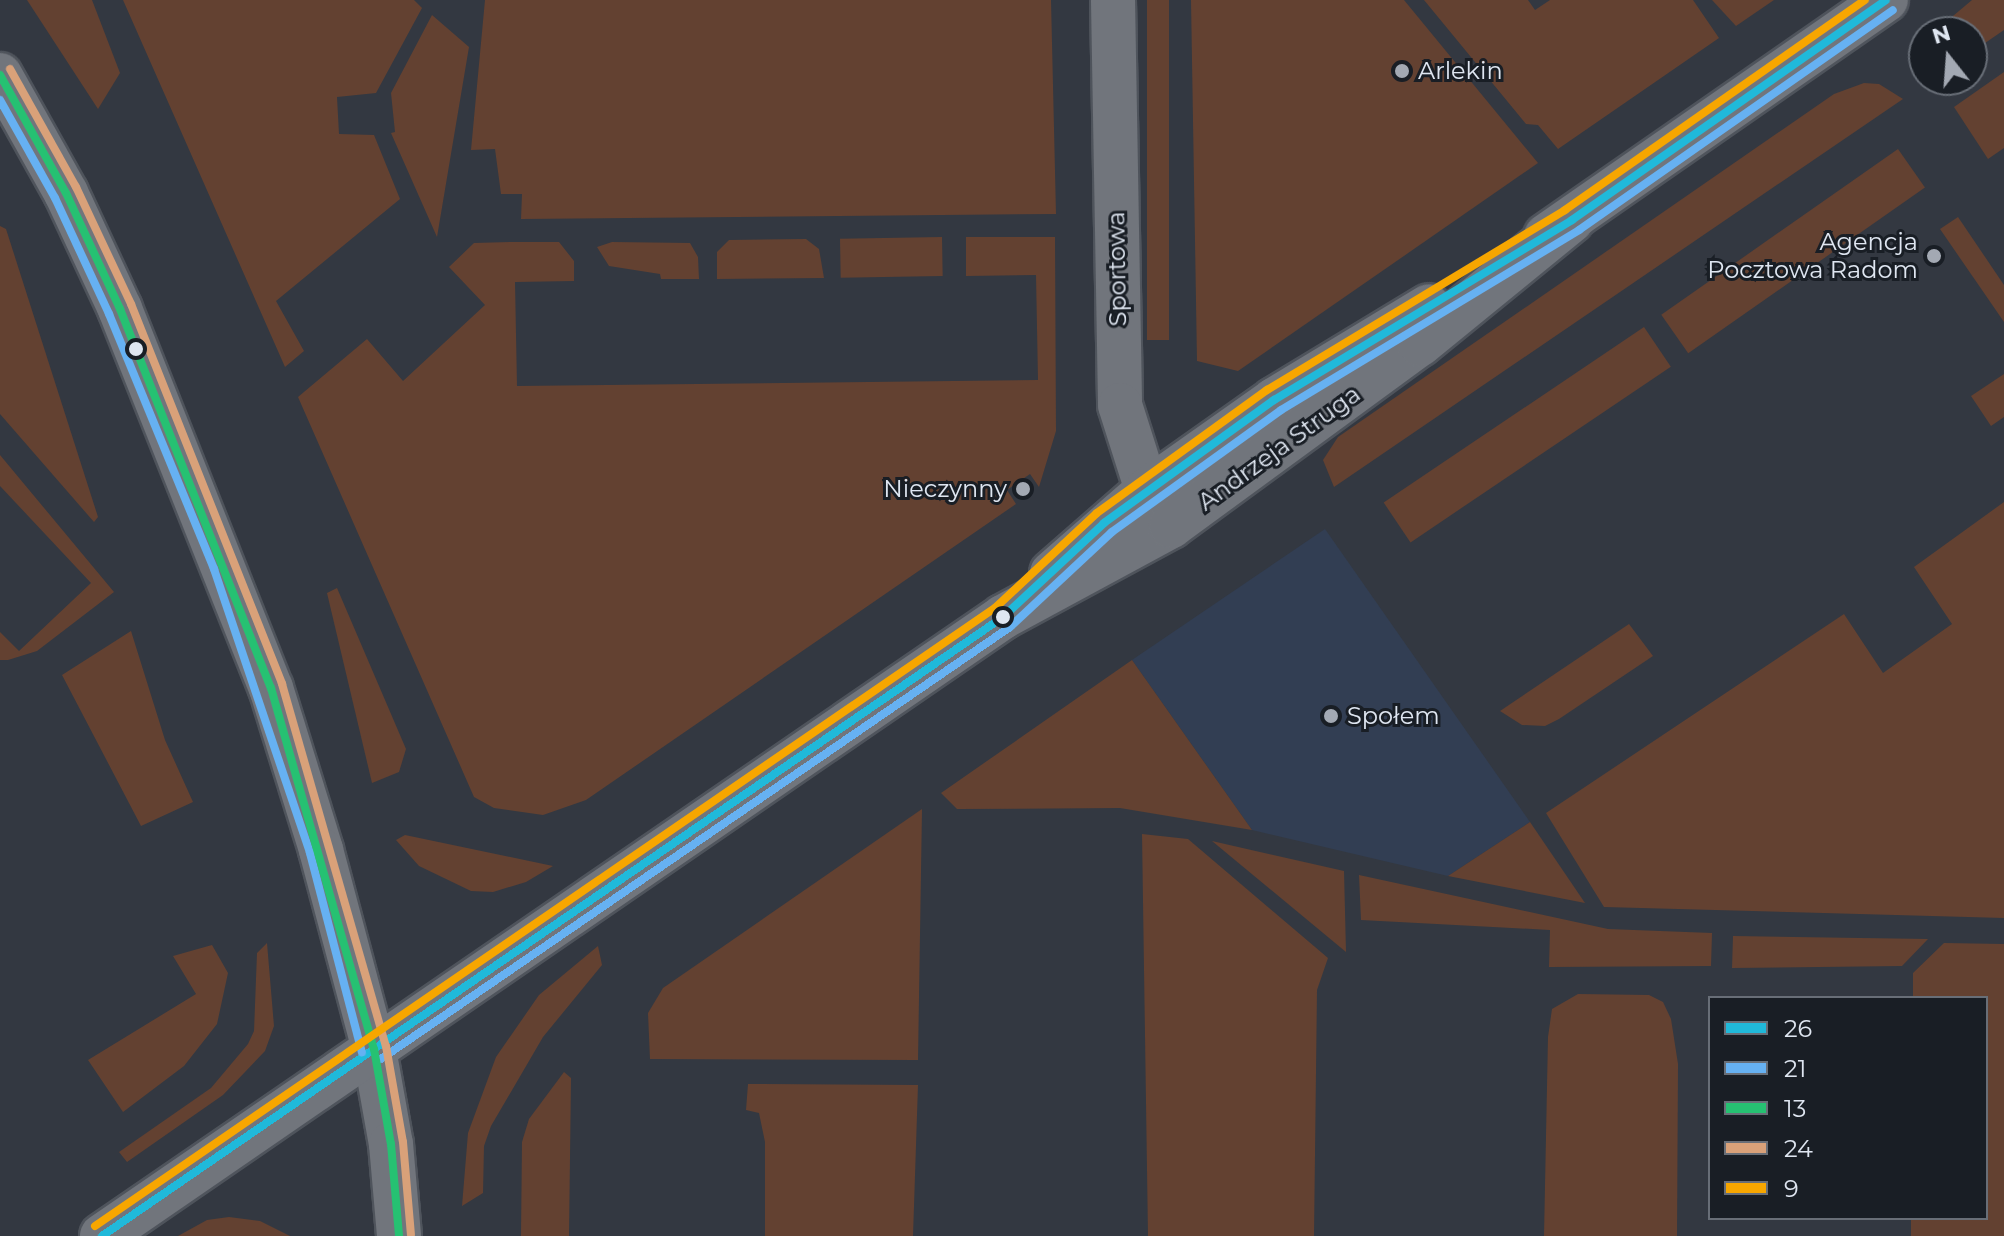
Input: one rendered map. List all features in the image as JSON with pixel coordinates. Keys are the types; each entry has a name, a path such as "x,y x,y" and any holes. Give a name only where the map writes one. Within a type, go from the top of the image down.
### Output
{"street":[{"name":"Sportowa","path":"1113,0 1120,405 1147,490 1171,526"},
{"name":"Andrzeja Struga","path":"1003,617 1147,490 1274,400 1572,220 1886,0"},
{"path":"0,75 66,193 120,309 225,565 321,850 374,1049 391,1144 399,1236"},
{"name":"Andrzeja Struga","path":"102,1236 1003,617 1171,526 1420,344 1572,220"}],"shaded area":[{"path":"27,0 92,0 120,73 98,109"},
{"path":"123,0 414,0 422,8 376,93 337,97 339,134 374,135 400,199 276,301 304,351 285,367"},
{"path":"485,0 1051,0 1056,214 521,219 522,194 501,194 495,149 471,150"},
{"path":"1147,0 1169,0 1169,340 1147,340"},
{"path":"1191,0 1404,0 1538,163 1238,371 1197,361"},
{"path":"1424,0 1528,0 1535,10 1550,0 1693,0 1719,38 1558,149 1538,125 1526,124"},
{"path":"1712,0 1774,0 1736,26"},
{"path":"1972,0 2004,0 2004,30 1988,41 1988,16 1953,16"},
{"path":"432,15 469,47 437,237 391,133 395,132 391,93"},
{"path":"2004,72 2004,148 1988,159 1954,107 1970,96 1988,96 1988,83"},
{"path":"1864,83 1879,84 1903,99 1334,487 1323,460 1338,437 1834,94"},
{"path":"1898,149 1925,188 1688,353 1661,315"},
{"path":"1958,217 2004,285 2004,322 1940,229"},
{"path":"0,226 6,229 98,517 94,522 0,414"},
{"path":"942,237 943,276 841,278 840,239"},
{"path":"966,237 1055,237 1056,431 1039,487 1030,474 1007,490 1016,504 586,800 543,815 494,808 474,797 298,397 367,339 403,381 485,305 449,267 474,243 512,242 559,242 574,261 574,281 515,282 517,386 1038,380 1036,275 966,276"},
{"path":"806,239 819,249 824,278 717,279 717,252 729,240"},
{"path":"612,242 690,243 698,257 699,279 661,279 660,274 609,266 597,247"},
{"path":"1644,327 1671,367 1411,542 1384,503"},
{"path":"2004,374 2004,417 1991,426 1971,396"},
{"path":"0,455 114,592 37,651 8,660 0,660 0,632 19,651 91,583 0,486"},
{"path":"2004,502 2004,918 1604,907 1546,813 1844,614 1883,673 1952,624 1914,567"},
{"path":"1325,529 1530,822 1448,876 1252,830 1132,660"},
{"path":"337,588 406,749 399,772 372,783 327,593"},
{"path":"1629,624 1653,656 1545,726 1522,725 1500,711"},
{"path":"131,631 165,740 193,802 141,826 62,675"},
{"path":"1132,660 1252,830 1120,808 957,809 941,793"},
{"path":"922,809 918,1060 650,1059 648,1013 663,988"},
{"path":"1530,822 1585,903 1448,876"},
{"path":"1142,834 1188,839 1328,958 1317,990 1314,1236 1148,1236"},
{"path":"405,835 553,866 526,882 493,892 471,891 419,866 396,840"},
{"path":"1212,841 1344,871 1346,952"},
{"path":"1359,875 1608,929 1712,933 1711,966 1549,967 1550,930 1361,920"},
{"path":"1733,936 1928,939 1902,966 1732,968"},
{"path":"267,943 274,1026 265,1051 223,1095 127,1162 119,1152 211,1088 248,1044 254,1031 257,953"},
{"path":"1944,943 2004,944 2004,1236 1911,1236 1911,1220 1988,1220 1988,996 1913,996 1913,973"},
{"path":"212,945 228,973 217,1024 184,1066 123,1112 88,1060 196,994 173,956"},
{"path":"598,946 602,965 543,1037 491,1126 484,1146 483,1193 462,1206 468,1133 496,1057 539,995"},
{"path":"1578,994 1649,995 1663,1002 1671,1019 1678,1064 1677,1236 1544,1236 1548,1037 1552,1009"},
{"path":"564,1072 571,1078 569,1236 521,1236 522,1142 529,1119"},
{"path":"748,1084 918,1085 913,1236 765,1236 765,1142 759,1113 746,1110"},
{"path":"229,1217 260,1221 290,1236 178,1236 207,1220"}],"transit line":[{"name":"9","path":"95,1226 995,608 1097,513 1267,390 1565,210 1865,0"},
{"name":"26","path":"102,1236 1003,617 1104,523 1274,400 1572,220 1886,0"},
{"name":"21","path":"381,1059 1010,627 1112,532 1281,410 1579,230 1893,10"},
{"name":"24","path":"10,69 76,187 131,304 282,684 386,1046 403,1142 411,1235"},
{"name":"13","path":"0,75 66,193 120,309 271,688 374,1049 391,1144 399,1236"},
{"name":"21","path":"0,100 55,198 109,314 214,569 310,853 362,1052"}],"place":[{"name":"Arlekin","path":"1402,71"},
{"name":"Agencja Pocztowa Radom","path":"1934,256"},
{"name":"Nieczynny","path":"1023,489"},
{"name":"Społem","path":"1331,716"}]}
